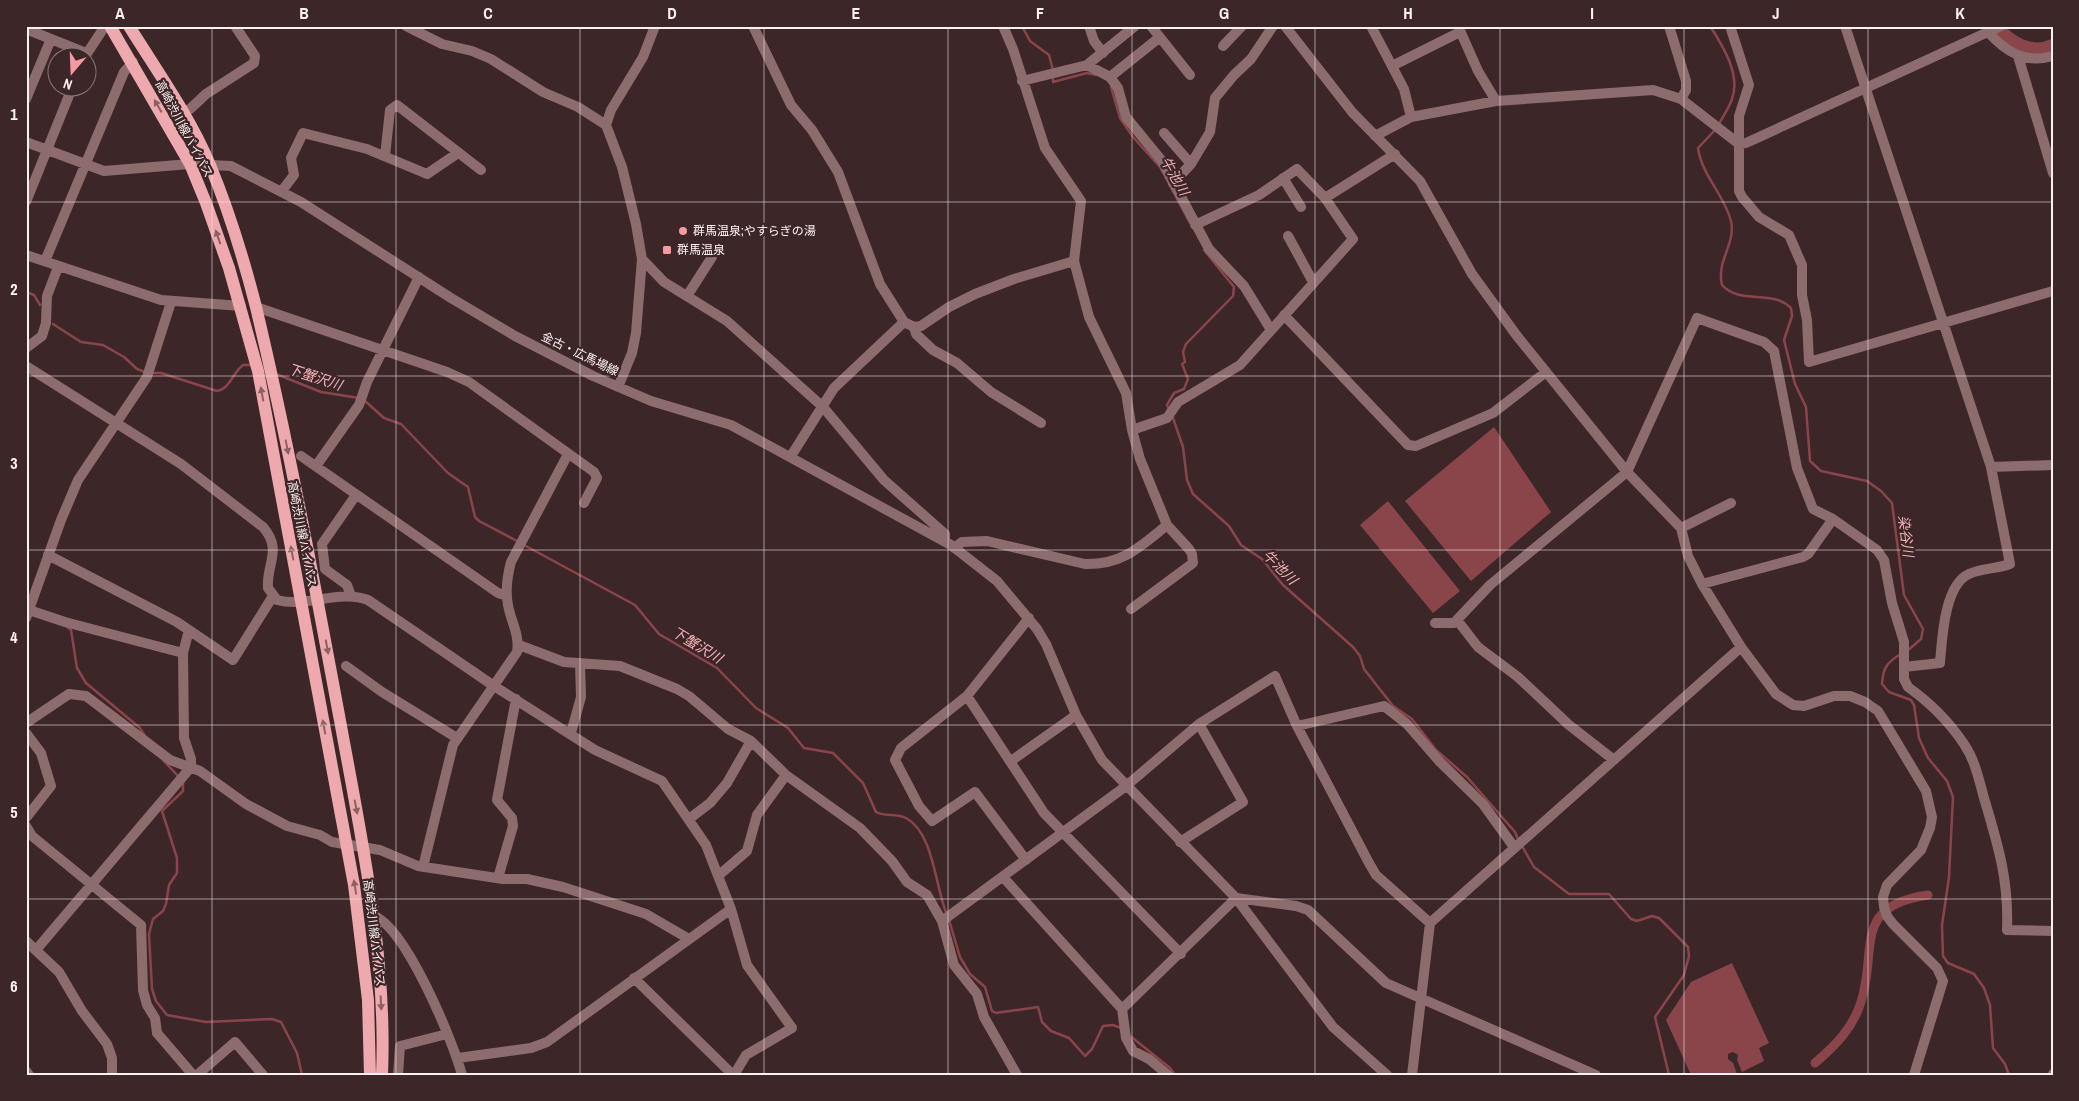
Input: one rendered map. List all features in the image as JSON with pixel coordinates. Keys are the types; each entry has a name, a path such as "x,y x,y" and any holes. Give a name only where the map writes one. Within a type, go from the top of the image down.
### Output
{"main road":[{"name":"高崎渋川線バイパス","path":"110,26 133,62 190,164 206,203 241,306 258,370 347,844 364,960 370,1075"},
{"name":"高崎渋川線バイパス","path":"129,26 182,112 210,164 246,266 256,307 318,600 363,845 379,954 383,1047 382,1075"}],"street":[{"path":"90,48 105,26"},
{"path":"182,112 190,109 206,94 254,63 255,56 234,26"},
{"path":"406,26 435,42 472,51 491,59 543,92 578,107 606,125 622,167 642,259 636,333 632,353 618,387"},
{"path":"606,125 611,110 643,57 655,26"},
{"path":"753,26 791,105 812,130 838,172 880,284 904,322 914,327 921,326 949,307 975,294 1014,278 1074,261"},
{"path":"1003,26 1013,49 1045,148 1080,202 1074,261 1089,317 1126,393 1132,430 1140,459 1167,525 1189,549 1194,559 1193,563 1131,609"},
{"path":"1089,26 1094,41 1103,53"},
{"path":"1022,81 1087,65 1136,26"},
{"path":"1151,26 1190,75"},
{"path":"1223,46 1242,26"},
{"path":"1173,183 1191,164 1210,132 1215,98 1234,75 1251,59 1273,26"},
{"path":"1285,26 1352,112 1374,136 1395,154 1429,195 1472,274 1546,372 1627,472 1681,528 1688,556 1702,584 1741,647 1776,694 1784,701 1804,706 1834,696 1850,696 1865,702 1878,711 1926,791 1932,816 1927,838 1912,860 1887,885 1883,897 1885,911 1937,968 1943,981 1914,1075"},
{"path":"1371,26 1404,89 1411,117"},
{"path":"1669,26 1686,81 1686,90 1681,99"},
{"path":"1730,26 1749,85 1739,116 1742,197 1759,217 1789,235 1802,265 1802,294 1807,320 1809,362 2053,291"},
{"path":"1845,26 1991,466 2010,564 1971,573 1963,577 1950,600 1944,618 1940,663 1904,667"},
{"path":"1374,136 1411,117 1496,101 1653,90 1681,99 1739,144 1746,143 2001,26"},
{"path":"26,29 70,48"},
{"path":"1392,66 1459,29 1478,71 1496,101"},
{"path":"1988,32 2008,52 2018,56 2039,59 2053,56"},
{"path":"1110,77 1160,37"},
{"path":"26,100 51,39"},
{"path":"2018,56 2053,173"},
{"path":"45,261 124,72 133,62"},
{"path":"1087,65 1110,77 1118,88 1126,117 1162,161 1195,226 1216,259 1248,291 1271,330"},
{"path":"26,202 68,98"},
{"path":"385,156 390,110 397,105 481,170"},
{"path":"281,192 294,175 291,158 303,132 367,149 427,174 458,153"},
{"path":"1164,133 1191,164"},
{"name":"金古・広馬場線","path":"26,142 104,171 190,164 230,166 301,202 515,336 618,387 651,401 730,424 792,456 950,545"},
{"path":"1325,198 1395,154"},
{"path":"1132,430 1167,418 1178,402 1240,365 1353,239 1325,198 1297,169 1260,195 1195,226"},
{"path":"1283,178 1301,207"},
{"path":"1288,236 1313,282"},
{"path":"26,255 58,267 171,302 241,306"},
{"path":"686,296 712,257"},
{"path":"642,259 664,282 727,321 823,407 884,480 945,534 950,545 997,581 1029,618 1046,644 1076,715 1102,760 1236,898 1333,1027 1387,1075"},
{"path":"26,348 42,336 46,323 47,296 58,267"},
{"path":"316,466 359,405 419,277"},
{"path":"171,302 147,377 115,422 78,480 48,555 28,614 183,653"},
{"path":"256,307 383,352 458,375 597,475 584,503"},
{"path":"1284,314 1408,445 1416,446 1493,413 1546,372"},
{"path":"1435,623 1454,623 1490,585 1627,472 1697,318 1764,342 1774,351 1797,468 1805,494 1813,509 1833,519 1877,550 1884,560 1892,603 1904,642 1904,679 1908,687 1947,724 1964,744 1973,760 2000,854 2007,888 2007,930 2053,931"},
{"path":"792,456 834,388 904,322"},
{"path":"914,327 916,334 933,350 957,363 991,392 1041,423"},
{"path":"26,366 181,464 263,526 269,534 273,545 274,554 267,581 273,596 283,601 358,596 375,604 494,686 571,733 595,750 662,781 706,845 731,910 747,964 792,1028 746,1055 734,1075 634,978"},
{"path":"423,867 448,759 457,738 514,660 518,644 506,585 511,562 568,454"},
{"path":"301,456 498,593 507,596"},
{"path":"1991,466 2053,465"},
{"path":"351,596 347,585 326,569 322,544 356,495"},
{"path":"1681,528 1731,503"},
{"path":"1702,584 1808,554 1833,519"},
{"path":"950,545 962,542 987,541 1085,564 1100,564 1123,558 1167,525"},
{"path":"48,555 189,630 233,660 273,596"},
{"path":"1026,860 975,792 932,821 919,806 895,760 901,748 966,696 1029,618"},
{"path":"1457,620 1478,647 1518,677 1569,725 1614,760"},
{"path":"36,950 191,767 192,760 184,738 183,653 189,630"},
{"path":"518,644 556,660 620,666 677,689 728,729 751,740 786,775 860,828 892,861 906,882 927,895 942,921 954,965 977,994 984,1017 1017,1075"},
{"path":"1412,1075 1430,923 1741,647"},
{"path":"571,733 581,697 580,663"},
{"path":"346,666 382,692 457,738"},
{"path":"942,921 1126,786 1199,724 1275,676 1297,726 1376,875 1430,923"},
{"path":"26,723 69,694 86,696 170,760 191,767 246,804 287,826 320,835 332,842 363,845 423,867 498,878 536,881 632,908 689,939"},
{"path":"966,696 1044,812 1181,954"},
{"path":"498,878 513,826 512,818 497,800 516,699"},
{"path":"1297,726 1384,706 1407,724 1440,762 1477,798 1514,847"},
{"path":"1011,761 1076,715"},
{"path":"1180,842 1243,802 1199,724"},
{"path":"26,733 41,753 52,786 26,818"},
{"path":"689,819 710,803 727,783 751,740"},
{"path":"718,876 747,851 757,815 786,775"},
{"path":"26,826 32,836 141,925 143,990 147,1005 155,1018 157,1033 193,1075"},
{"path":"1003,877 1122,1009 1126,1038 1133,1050 1149,1059 1168,1075"},
{"path":"1122,1009 1181,954 1236,898"},
{"path":"1236,898 1296,906 1308,910 1386,983 1596,1075"},
{"path":"458,1058 538,1046 731,910"},
{"path":"374,916 383,920 414,962 458,1058 462,1075"},
{"path":"26,941 59,972 82,1010 107,1044 112,1058 112,1075"},
{"path":"398,1075 400,1046 447,1034"},
{"path":"197,1075 235,1042 263,1075"},
{"path":"26,1071 30,1075"}],"shaded area":[{"path":"1494,427 1551,512 1471,581 1405,501"},
{"path":"1388,501 1460,591 1433,613 1360,525"},
{"path":"1732,963 1769,1043 1759,1048 1764,1061 1742,1072 1737,1060 1738,1055 1733,1052 1728,1054 1728,1059 1733,1063 1737,1074 1691,1075 1666,1020 1691,982"}],"waterway":[{"name":"牛池川","path":"1022,26 1030,41 1049,55 1053,70"},
{"name":"染谷川","path":"1710,26 1725,52 1734,80 1732,99 1719,124"},
{"path":"1995,26 2007,38 2028,49 2045,49 2053,46"},
{"name":"牛池川","path":"1053,76 1053,82 1087,73 1096,75"},
{"name":"牛池川","path":"1111,87 1120,118 1133,137 1160,167 1190,223"},
{"name":"染谷川","path":"1716,129 1698,148 1708,176 1728,211 1731,221 1731,237 1722,268 1722,285 1729,291 1747,296 1775,299 1791,308 1792,316 1784,340 1795,384 1806,407 1810,461 1821,471 1867,481 1881,491 1892,503 1904,595 1923,629 1921,639 1906,652"},
{"name":"牛池川","path":"1169,410 1167,405 1174,393 1184,389 1188,379 1182,364 1185,362 1183,352 1186,344 1233,296 1234,287 1204,250"},
{"name":"下蟹沢川","path":"26,292 34,295 40,305"},
{"name":"下蟹沢川","path":"53,324 81,342 103,345 124,357 137,369 145,372"},
{"name":"下蟹沢川","path":"151,373 161,373 217,391 225,387 243,365 252,365"},
{"name":"下蟹沢川","path":"276,374 321,392 359,398"},
{"name":"下蟹沢川","path":"364,400 384,418 401,424 448,473 468,487 475,517 479,521 519,542"},
{"name":"牛池川","path":"1172,415 1183,447 1187,480 1193,494 1229,526 1241,545 1262,559 1283,585 1353,647 1360,656 1364,669 1393,706 1412,719 1436,750 1467,777 1515,832 1518,839"},
{"name":"下蟹沢川","path":"524,545 635,605 659,634 717,668 756,708 788,728 804,748 833,753 863,783 876,812 906,818 915,825 923,836 933,862 947,915"},
{"path":"66,626 71,630 77,668 86,683 140,728 145,736"},
{"name":"染谷川","path":"1901,654 1887,666 1883,674 1882,684 1889,692 1911,700 1914,705 1919,738 1928,758 1947,781 1953,797 1949,877 1942,925 1943,956 1948,963 1974,974 1984,988 1990,1005 1993,1048 2005,1064 2009,1075"},
{"path":"163,760 178,776"},
{"path":"183,783 183,791 162,811 177,858 177,873 169,885 163,911 153,919 149,934 152,989 156,1001 167,1015 206,1022 272,1019 281,1022 297,1053 302,1075"},
{"name":"牛池川","path":"1522,846 1534,867 1569,894 1609,894 1631,919 1637,921 1652,916 1659,918 1688,947 1689,956 1684,975 1655,1017 1669,1075"},
{"path":"1815,1063 1842,1036 1858,1011 1866,983 1872,933 1877,920 1887,909 1904,901 1928,895"},
{"name":"下蟹沢川","path":"949,920 960,957 970,974 985,987 992,1011 996,1013 1038,1007 1042,1022 1051,1031 1069,1038 1085,1056 1092,1049 1103,1026 1113,1025 1121,1028"},
{"name":"下蟹沢川","path":"1129,1035 1170,1068 1175,1075"}],"place":[{"name":"群馬温泉;やすらぎの湯","path":"683,231"},
{"name":"群馬温泉","path":"667,250"}]}
